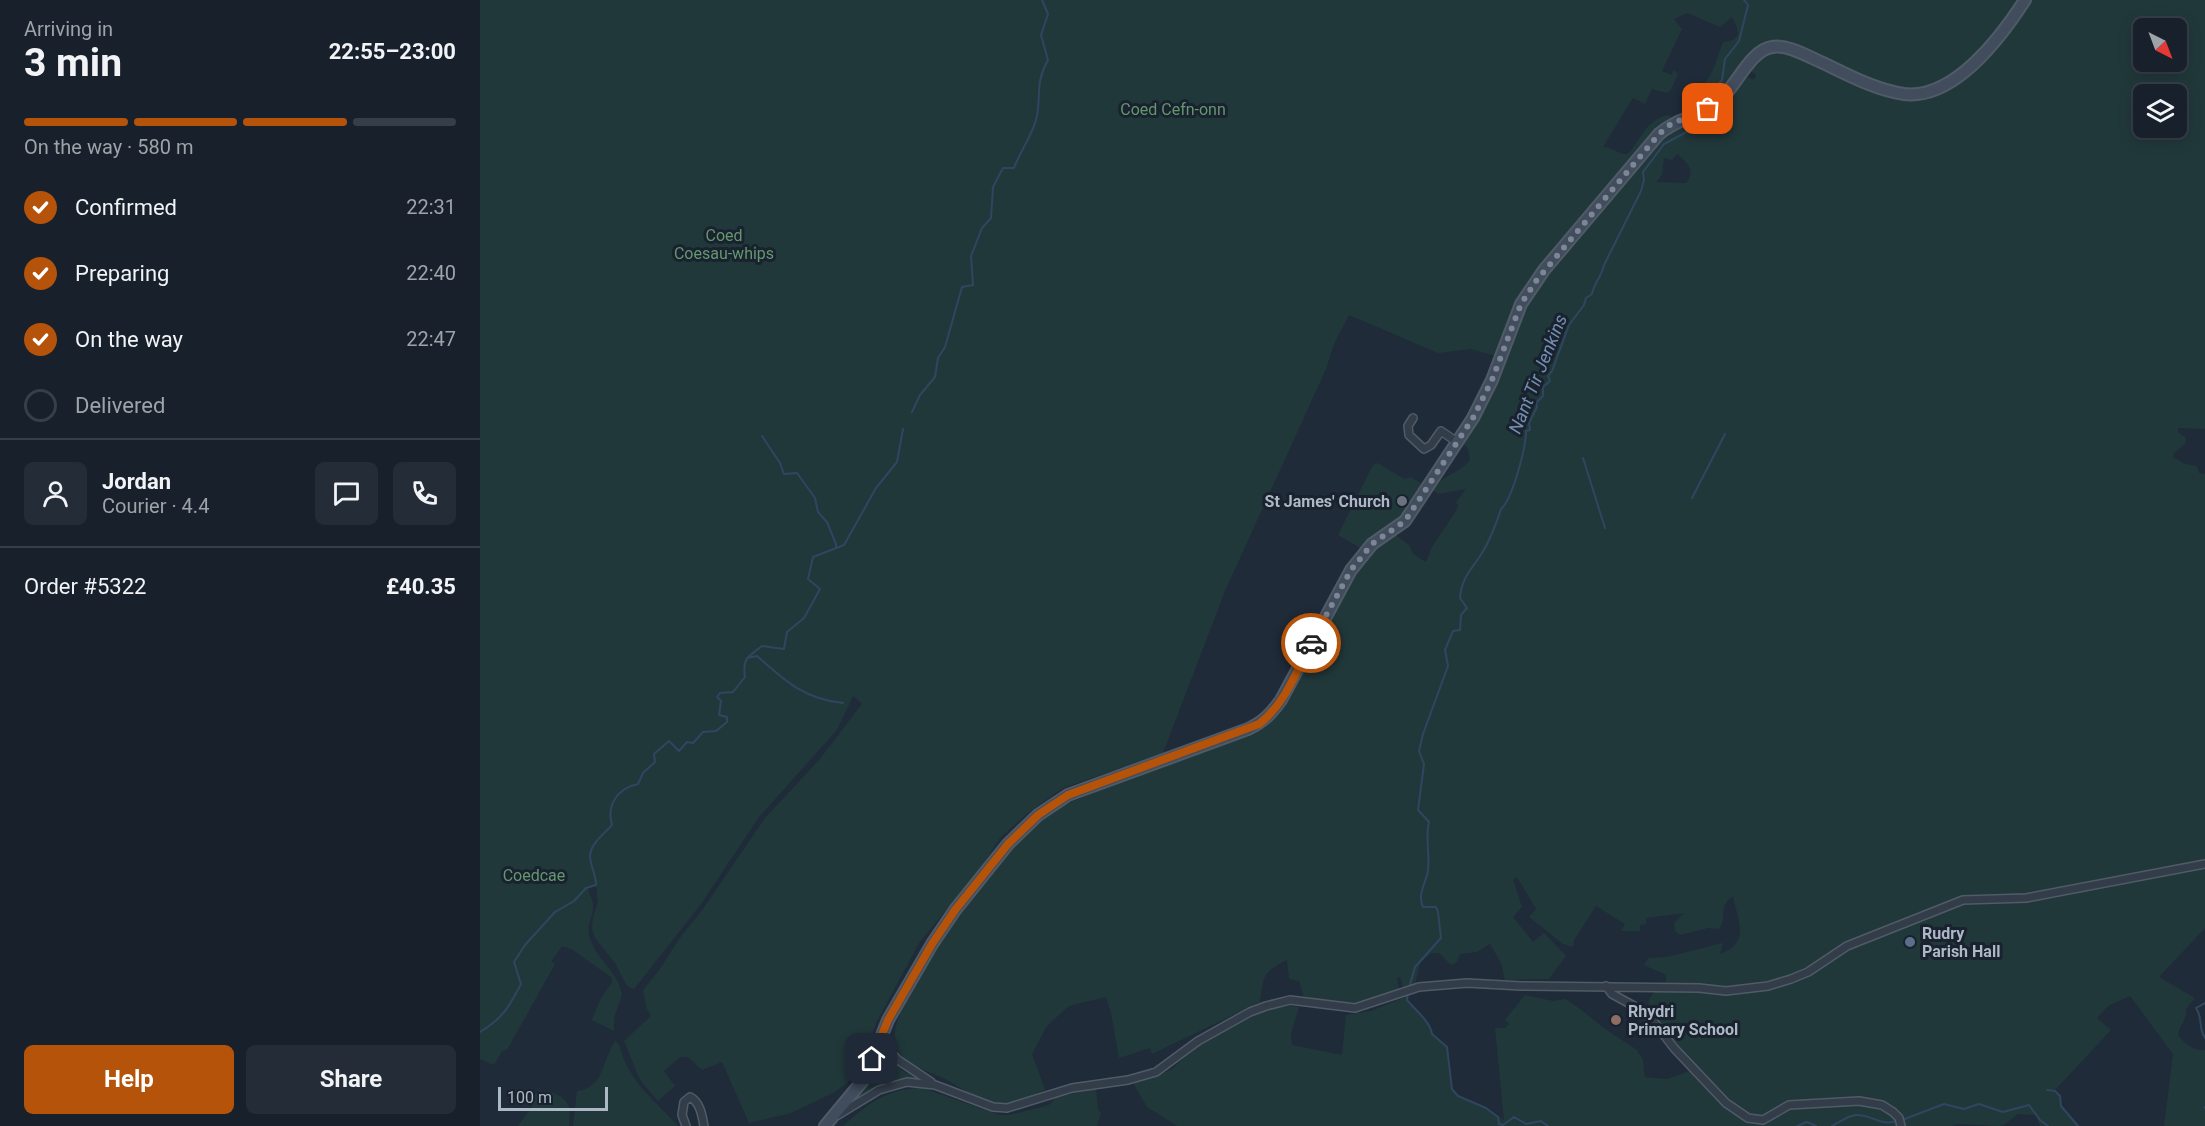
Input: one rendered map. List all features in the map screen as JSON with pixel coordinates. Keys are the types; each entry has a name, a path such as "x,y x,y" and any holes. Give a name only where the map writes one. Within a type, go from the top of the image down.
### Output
{"street":[{"path":"829,1122 865,1078 894,1011 932,944 955,910 1008,844 1038,815 1068,795 1248,729 1259,724 1273,712 1351,570 1372,544 1405,521 1457,442 1486,393 1521,304 1544,270 1659,134 1671,124 1715,105 1757,54 1772,47 1781,47 1890,90 1905,94 1926,93 1951,80 1988,50 2025,0"},
{"path":"1413,418 1408,426 1408,435 1424,449 1428,448 1441,431 1457,442"},
{"path":"880,1041 898,1060 935,1085 993,1107 1007,1108 1072,1088 1115,1083 1156,1072 1210,1033 1250,1012 1278,1002 1303,1001 1355,1008 1414,988 1467,983 1521,986 1699,988 1726,991 1768,986 1808,972 1847,946 1963,900 2026,898 2205,864"},
{"path":"1606,986 1612,994 1634,1006 1654,1022 1674,1048 1725,1102 1748,1118 1763,1120 1789,1105 1859,1101 1882,1105 1900,1123"},
{"path":"829,1122 879,1090 907,1082 935,1085"},
{"path":"686,1126 682,1115 684,1102 690,1096 695,1099 702,1113 704,1126"}],"green space":[{"path":"480,0 2205,0 2205,429 2178,428 2178,432 2186,438 2185,444 2174,453 2173,457 2185,464 2197,466 2199,473 2205,474 2205,928 2159,977 2195,998 2186,1009 2178,1036 2193,1048 2205,1050 2205,1126 2164,1126 2173,1054 2130,996 2108,1006 2097,1018 2111,1030 2055,1090 2060,1096 2061,1106 2078,1126 2040,1126 2036,1115 2018,1114 2004,1125 1999,1126 1957,1124 1951,1126 1177,1126 1147,1107 1133,1083 1171,1070 1198,1045 1261,1012 1284,1005 1299,1007 1291,1034 1292,1045 1342,1055 1346,1015 1371,1011 1408,996 1407,1000 1426,1020 1432,1034 1447,1047 1452,1089 1458,1096 1486,1108 1504,1120 1495,1028 1506,1028 1509,1023 1505,1020 1525,995 1553,1001 1566,999 1637,1050 1643,1060 1645,1077 1667,1079 1698,1068 1660,1025 1650,1007 1649,1000 1654,992 1667,990 1718,993 1718,990 1666,987 1666,975 1644,965 1649,958 1667,957 1723,943 1720,954 1730,949 1736,944 1740,930 1733,896 1725,905 1722,925 1719,929 1708,928 1680,935 1675,931 1674,923 1684,913 1646,918 1646,924 1640,925 1640,931 1621,931 1625,924 1596,906 1574,940 1573,947 1563,944 1529,917 1536,909 1517,877 1513,880 1522,907 1513,917 1533,942 1544,933 1566,956 1549,979 1505,980 1501,963 1490,944 1477,952 1460,954 1457,962 1451,965 1439,953 1431,953 1420,963 1414,989 1404,991 1400,977 1397,978 1399,988 1397,990 1361,1003 1346,1004 1304,998 1299,981 1289,979 1287,960 1273,968 1266,976 1260,1002 1152,1054 1150,1048 1119,1058 1106,997 1069,1006 1047,1026 1032,1054 1045,1090 1007,1104 981,1099 908,1062 898,1051 895,1044 897,1025 908,996 926,963 973,891 1019,835 1035,821 1068,804 1191,752 1265,727 1277,715 1357,567 1374,547 1396,535 1410,546 1413,554 1426,562 1432,547 1456,511 1458,505 1456,502 1466,489 1438,494 1432,490 1440,481 1466,465 1470,460 1466,446 1457,442 1473,418 1478,420 1485,409 1516,328 1532,294 1563,253 1632,174 1627,168 1525,286 1496,356 1471,349 1438,353 1349,315 1225,591 1163,753 1063,788 1029,812 1000,838 982,866 919,943 876,1023 863,1062 848,1082 835,1092 791,1113 749,1123 722,1062 702,1070 688,1057 680,1057 664,1071 675,1086 658,1101 640,1080 624,1041 651,1016 643,990 703,909 765,818 819,760 862,704 853,696 837,730 759,817 701,904 634,989 627,986 615,963 595,938 592,929 598,902 596,885 589,887 593,905 588,929 590,938 597,953 620,986 622,995 614,1018 614,1031 592,1020 612,978 573,950 562,946 551,962 555,964 507,1050 502,1051 494,1065 480,1059","holes":["1687,13 1720,27 1732,17 1738,35 1733,40 1723,42 1713,70 1695,101 1701,106 1721,93 1743,61 1754,63 1749,70 1756,75 1754,80 1745,76 1721,106 1673,128 1671,124 1673,119 1668,115 1659,118 1646,129 1630,152 1626,154 1603,147 1633,98 1645,104 1652,89 1667,93 1671,90 1678,74 1674,70 1671,75 1662,71 1682,29 1674,19","1677,154 1689,167 1689,179 1686,183 1656,182 1662,175 1664,158 1672,160"]},
{"path":"1378,463 1404,479 1411,477 1425,486 1404,518 1364,550 1338,535 1373,465"},
{"path":"615,1041 619,1044 623,1058 635,1080 678,1126 573,1126 577,1091 586,1089 597,1079"},
{"path":"881,1049 903,1071 916,1077 897,1081 847,1105"},
{"path":"922,1088 1000,1115 1010,1115 1049,1105 1056,1097 1096,1089 1098,1109 1101,1113 1097,1126 843,1126 861,1110 888,1094"},
{"path":"551,1092 568,1104 569,1126 518,1126 533,1105 535,1094"}],"waterway":[{"path":"912,412 920,395 935,377 938,358 945,347 962,287 973,285 971,256 982,228 991,218 993,187 1003,168 1014,168 1036,120 1041,76 1048,60 1041,35 1048,14 1042,0"},
{"name":"Nant Tir Jenkins","path":"1710,102 1712,92 1722,80 1725,59 1739,41 1748,5 1744,0"},
{"name":"Nant Tir Jenkins","path":"1409,988 1415,967 1441,938 1436,907 1423,907 1421,902 1421,893 1428,870 1429,822 1418,810 1424,764 1419,751 1448,666 1445,650 1453,631 1460,630 1461,615 1467,608 1460,598 1462,585 1486,546 1501,509 1510,495 1521,461 1526,431 1530,430 1529,423 1537,407 1536,403 1543,396 1543,387 1550,381 1548,376 1569,325 1584,305 1586,298 1592,294 1641,191 1644,180 1643,172 1664,144 1694,128 1703,115"},
{"path":"480,1032 505,1011 521,984 514,962 525,945 555,912 574,901 586,888 596,885 590,859 591,852 595,843 612,825 611,811 615,798 625,789 638,784 643,773 655,762 654,754 669,741 679,751 687,742 693,743 703,732 716,731 727,722 727,717 719,715 721,701 717,697 720,693 733,692 745,677 744,666 750,656 762,646 784,649 787,632 804,618 820,589 808,579 813,557 844,545 876,488 897,462 903,429"},
{"path":"1692,498 1725,434"},
{"path":"762,436 780,463 784,474 797,473 815,498 818,512 827,522 836,548"},
{"path":"1583,458 1605,528"},
{"path":"747,658 757,656 786,681 806,693 843,703"},
{"name":"Nant Tir Jenkins","path":"1408,993 1407,1000 1426,1020 1432,1034 1447,1047 1452,1089 1458,1096 1486,1108 1498,1117 1499,1124 1503,1125 1514,1117 1526,1124 1541,1121 1548,1126"},
{"path":"2205,1003 2196,1008 2205,1038"},
{"path":"2047,1090 2055,1091 2060,1096 2061,1106 2078,1126"},
{"name":"Nant Tir Jenkins","path":"1902,1120 1944,1104 1964,1109 1979,1104 2003,1112 2029,1105 2040,1120 2048,1126"},
{"name":"Nant Tir Jenkins","path":"1832,1126 1856,1115 1881,1122 1897,1121"},
{"name":"Nant Tir Jenkins","path":"1797,1126 1807,1122 1816,1126"}],"way so far":[{"path":"1311,643 1351,570 1372,544 1400,527 1405,521 1473,418 1492,380 1506,340 1527,293 1559,251 1659,134 1671,124 1708,109"}],"place":[{"name":"St James' Church","path":"1402,501"},
{"name":"Rudry Parish Hall","path":"1910,942"},
{"name":"Rhydri Primary School","path":"1616,1020"}],"route":[{"path":"872,1059 888,1020 932,944 955,910 1008,844 1038,815 1068,795 1259,724 1273,712 1281,700 1311,643"}],"park label":[{"name":"Coed Cefn-onn","path":"1173,109"},
{"name":"Coed Coesau-whips","path":"724,244"},
{"name":"Coedcae","path":"534,875"}]}
